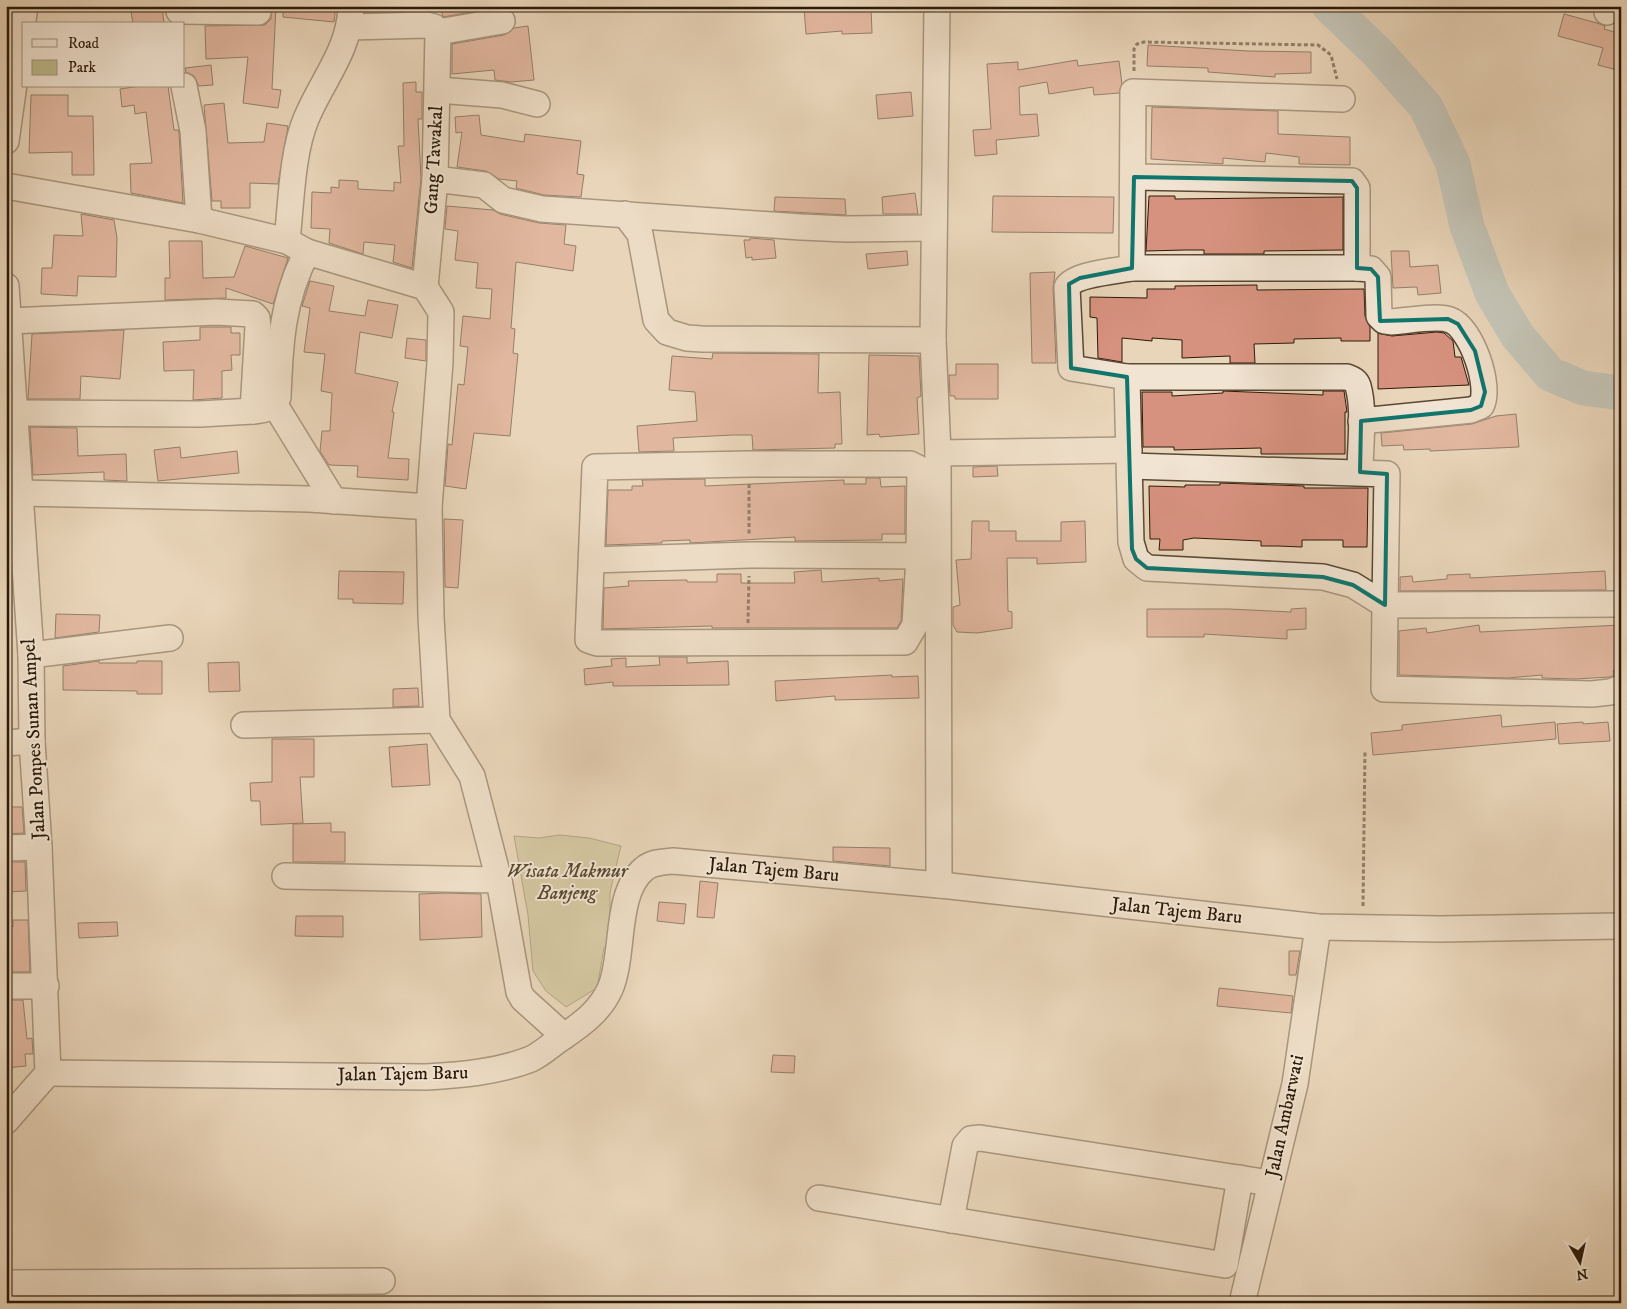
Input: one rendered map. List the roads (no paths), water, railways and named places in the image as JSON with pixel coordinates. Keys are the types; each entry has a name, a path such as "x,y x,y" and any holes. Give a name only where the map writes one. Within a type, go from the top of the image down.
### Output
{"street":[{"path":"23,22 25,6"},
{"path":"937,6 933,340 938,453 928,556 915,626 905,642 895,643 597,643 588,640 595,467 749,464 917,466 921,473 928,556 940,885"},
{"path":"179,13 258,12"},
{"path":"16,413 200,414 264,408 278,397 281,338 297,247 299,140 306,119 333,68 351,17 426,25 434,27 438,32 502,21"},
{"path":"6,141 22,27"},
{"name":"Gang Tawakal","path":"425,288 435,179 438,32"},
{"path":"184,88 193,131 199,220"},
{"path":"438,90 502,95 537,104"},
{"path":"1132,268 1133,92 1342,99"},
{"path":"1134,177 1352,181 1357,188 1357,268"},
{"path":"435,179 484,185 503,200 542,209 810,228 934,228"},
{"path":"6,186 199,220 297,247 425,288 441,312 440,362 430,507 431,617 437,720 472,776 499,880 519,992 522,999 564,1036"},
{"path":"625,214 640,234 656,320 667,332 688,338 702,339 933,340"},
{"path":"1360,472 1361,421 1358,387 1355,380 1347,377 1127,377 1071,368 1067,287 1080,278 1132,268 1371,269 1378,277 1379,316 1384,321 1448,319 1458,324 1475,351 1484,382 1485,400 1481,406 1471,410 1361,421"},
{"name":"Jalan Ponpes Sunan Ampel","path":"6,286 20,493 16,585 31,655 32,741 46,986 48,1073"},
{"path":"9,321 216,312 253,314 257,318 258,326 264,408 334,501"},
{"path":"1127,377 1132,549 1136,559 1147,568 1323,577 1353,585 1385,605 1621,604"},
{"path":"938,453 1129,458 1387,474 1384,689 1592,694 1610,692 1621,688"},
{"path":"20,493 334,501 430,507"},
{"path":"592,560 750,554 928,556"},
{"path":"31,655 170,638"},
{"path":"244,725 437,720"},
{"path":"6,743 32,741"},
{"path":"6,848 39,847"},
{"name":"Jalan Tajem Baru","path":"48,1073 426,1077 464,1075 501,1068 533,1058 581,1026 598,1008 610,988 620,945 627,899 634,881 644,869 657,862 673,861 940,885 1318,927 1363,929 1621,926"},
{"path":"286,876 499,880"},
{"name":"Jalan Ambarwati","path":"1242,1303 1295,1084 1318,927"},
{"path":"6,986 46,986"},
{"path":"6,1122 48,1073"},
{"path":"951,1220 965,1146 971,1139 980,1138 1270,1184"},
{"path":"820,1198 1225,1265 1240,1178"},
{"path":"6,1283 382,1281"}],"waterway":[{"path":"1329,6 1379,54 1426,107 1453,164 1467,226 1492,293 1517,335 1550,374 1583,388 1621,393"}],"park label":[{"name":"Wisata Makmur Banjeng","path":"567,882"}]}
